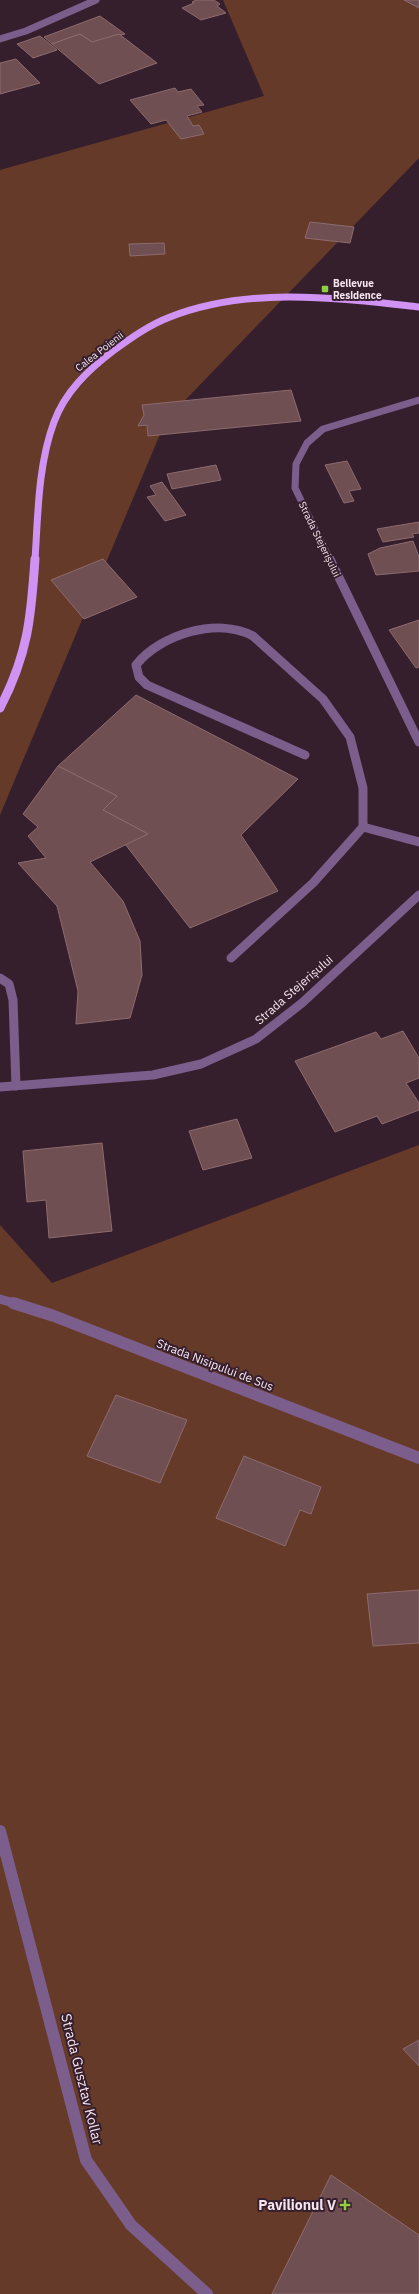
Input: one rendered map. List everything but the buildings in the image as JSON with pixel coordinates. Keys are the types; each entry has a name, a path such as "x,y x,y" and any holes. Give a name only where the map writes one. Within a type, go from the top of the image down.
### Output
{"main road":[{"name":"Calea Poienii","path":"0,708 12,685 26,640 38,525 40,484 46,450 56,414 78,380 105,357 136,335 170,317 212,304 258,299 310,298 419,307"}],"street":[{"path":"0,39 26,32 96,0"},
{"name":"Strada Stejerișului","path":"419,400 323,429 306,443 296,464 295,488 419,742"},
{"path":"231,958 313,883 363,827 364,788 350,737 322,699 253,636 241,630 223,627 172,638 142,655 136,664 139,677 147,685 305,755"},
{"path":"363,827 419,842"},
{"name":"Strada Stejerișului","path":"0,1087 153,1075 201,1064 256,1039 302,1003 419,895"},
{"path":"0,978 8,984 13,1000 16,1086"},
{"name":"Strada Nisipului de Sus","path":"0,1299 61,1319 419,1458"},
{"name":"Strada Gusztav Kollar","path":"0,1831 86,2160 131,2225 207,2294"}],"shaded area":[{"path":"223,0 419,0 419,158 166,420 0,815 0,170 264,96"},
{"path":"419,1145 419,2294 0,2294 0,1225 52,1283"}],"place":[{"name":"Bellevue Residence","path":"325,289"},
{"name":"Pavilionul V","path":"345,2205"}]}
